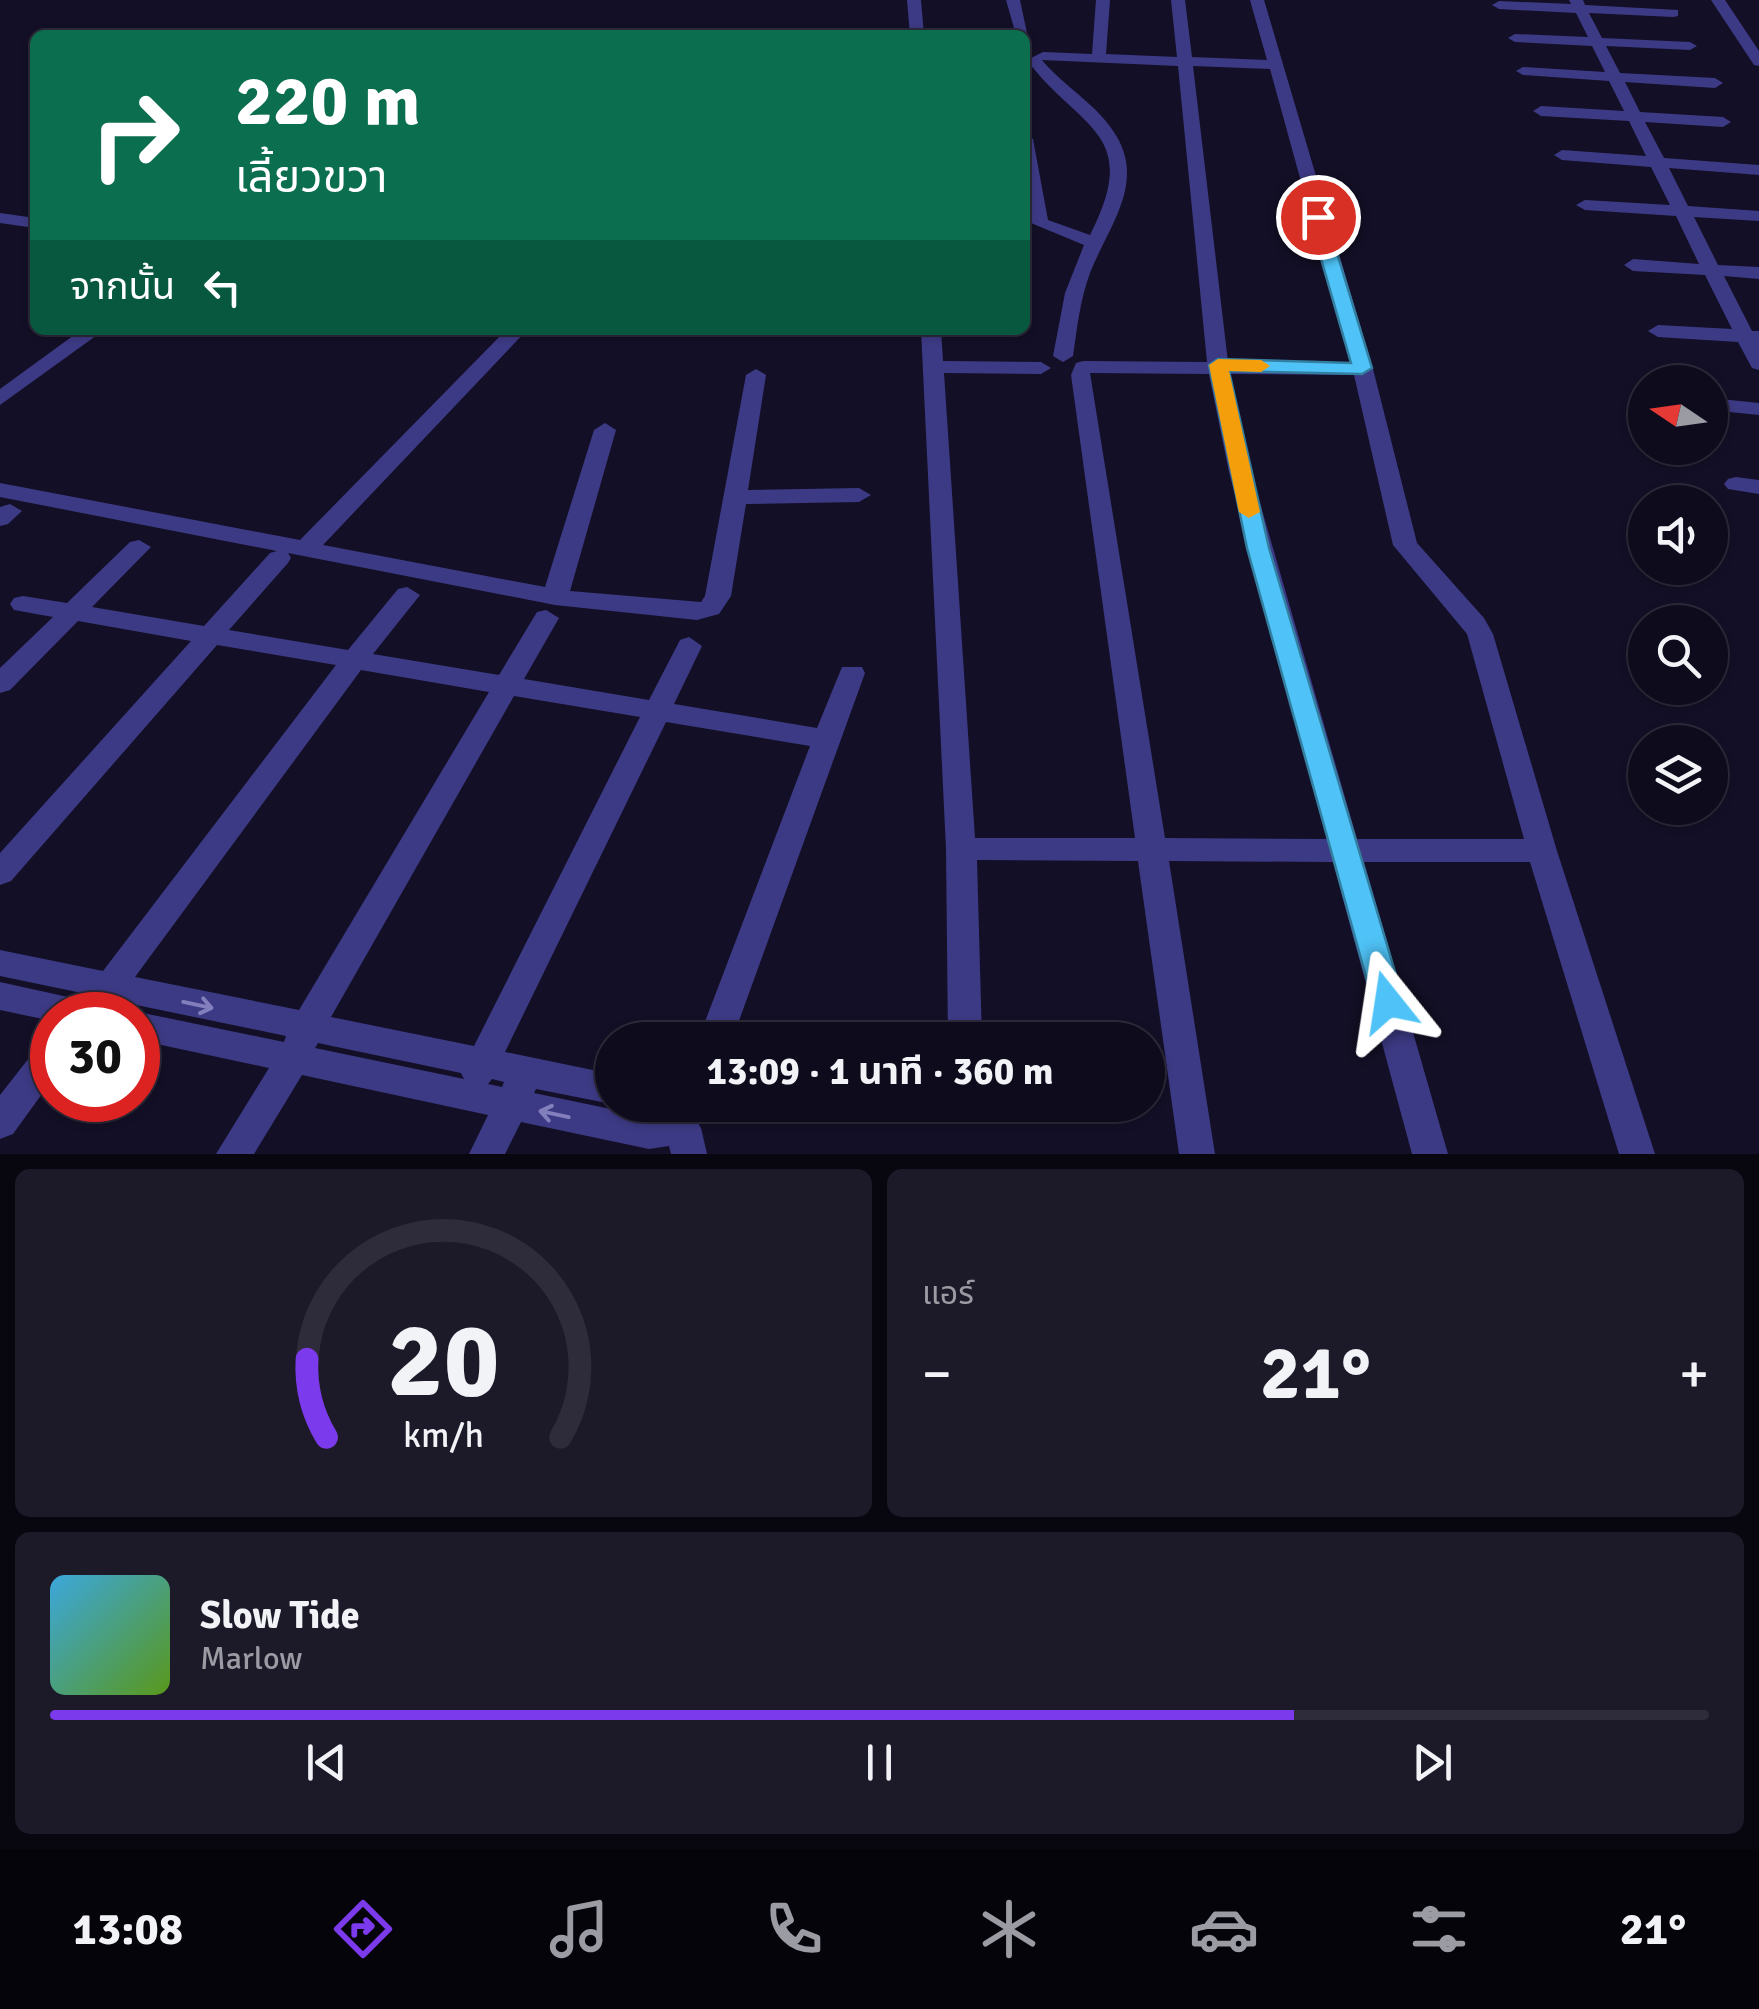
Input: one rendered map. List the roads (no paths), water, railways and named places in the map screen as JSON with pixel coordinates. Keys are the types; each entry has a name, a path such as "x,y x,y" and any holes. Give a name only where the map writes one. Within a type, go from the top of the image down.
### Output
{"street":[{"path":"914,0 916,30"},
{"path":"1013,0 1021,30"},
{"path":"1098,58 1104,0"},
{"path":"1178,0 1218,365 1258,548 1430,1154"},
{"path":"1257,0 1272,65 1362,368 1405,545 1475,624 1637,1154"},
{"path":"1718,0 1759,62"},
{"path":"1499,6 1578,4 1672,13"},
{"path":"1578,4 1712,270 1752,337 1759,364"},
{"path":"1514,38 1690,46"},
{"path":"1197,1154 1153,847 1076,366 1079,278 1120,187 1118,157 1095,118 1044,84 1030,53 1272,65"},
{"path":"1523,71 1715,83"},
{"path":"1541,111 1723,122"},
{"path":"1562,155 1759,170"},
{"path":"1030,167 1040,223 1093,242"},
{"path":"1585,205 1759,216"},
{"path":"0,218 30,222"},
{"path":"1633,264 1759,273"},
{"path":"1658,331 1752,337"},
{"path":"0,399 87,335"},
{"path":"307,547 512,335"},
{"path":"930,335 962,848 965,1022"},
{"path":"932,367 1041,368 1050,358 1076,366 1362,368"},
{"path":"3,507 307,547 550,608 681,612 710,608 718,596 756,375"},
{"path":"1728,406 1759,409"},
{"path":"234,1154 550,608 605,430"},
{"path":"734,497 860,495"},
{"path":"0,684 139,547"},
{"path":"0,873 279,558"},
{"path":"105,992 353,661 407,596"},
{"path":"22,604 825,739"},
{"path":"467,1094 689,646"},
{"path":"722,1022 852,673"},
{"path":"962,848 1542,852"},
{"path":"0,963 110,986 467,1094 650,1133 682,1123"},
{"path":"0,996 30,1003"},
{"path":"160,1028 484,1061 595,1085"},
{"path":"486,1154 528,1069"},
{"path":"0,1123 30,1083"}]}
